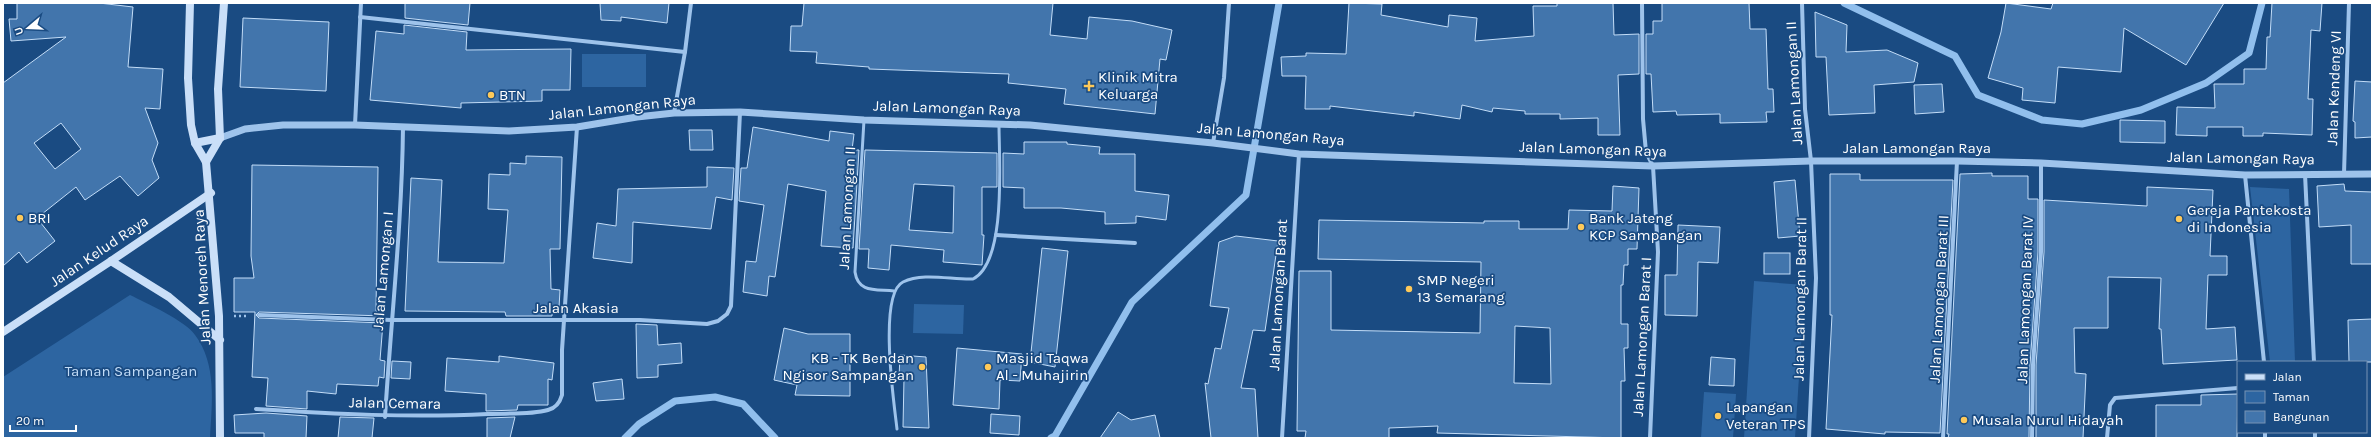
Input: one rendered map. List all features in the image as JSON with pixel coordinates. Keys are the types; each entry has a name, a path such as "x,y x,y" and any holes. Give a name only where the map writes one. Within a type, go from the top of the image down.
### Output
{"main road":[{"name":"Jalan Menoreh Raya","path":"190,3 188,78 191,125 195,143 206,162 210,193 220,340 220,438"},
{"path":"206,162 220,138 218,89 224,3"},
{"name":"Jalan Lamongan Raya","path":"195,143 220,138"},
{"name":"Jalan Kelud Raya","path":"3,332 112,262 210,193"},
{"path":"112,262 169,297 220,340"}],"street":[{"path":"355,125 361,3"},
{"path":"674,113 685,52 691,3"},
{"path":"1213,142 1224,78 1229,3"},
{"path":"1642,3 1643,119 1646,152 1653,166"},
{"name":"Jalan Lamongan II","path":"1802,3 1805,109 1812,161"},
{"name":"Jalan Kendeng VI","path":"2344,174 2349,3"},
{"path":"360,17 569,38 685,52"},
{"name":"Jalan Lamongan Raya","path":"220,138 260,126 355,125 509,132 577,127 637,117 674,113 740,112 864,120 999,123 1213,142 1295,153 1653,166 1812,161 1956,161 2040,163 2245,175 2372,174"},
{"name":"Jalan Akasia","path":"259,316 390,320 565,320 707,324 718,321 727,314 731,306 740,112"},
{"name":"Jalan Lamongan I","path":"385,417 390,320 402,191 403,127"},
{"path":"565,320 577,127"},
{"name":"Jalan Lamongan Barat","path":"1282,438 1295,153"},
{"name":"Jalan Lamongan Barat II","path":"1809,438 1816,278 1812,161"},
{"name":"Jalan Lamongan Barat III","path":"1943,438 1956,161"},
{"name":"Jalan Lamongan Barat IV","path":"2032,438 2034,365 2041,252 2040,163"},
{"name":"Jalan Lamongan Barat I","path":"1650,438 1658,252 1653,166"},
{"path":"2305,174 2314,361"},
{"path":"2245,175 2264,361"},
{"path":"996,235 1135,243"},
{"name":"Jalan Cemara","path":"256,409 385,417 445,416 543,411 554,406 560,401 562,395 562,350 565,320"},
{"path":"2107,438 2110,405 2115,398 2237,388"}],"lane":[{"name":"Jalan Lamongan II","path":"864,120 855,272 856,282 863,287 894,291"},
{"path":"897,429 890,349 891,301 894,291 898,285 912,279 965,279 978,276 987,266 996,235 1000,191 999,123"}],"path":[{"path":"219,316 259,316"}],"green space":[{"path":"582,54 646,54 646,87 582,87"},
{"path":"2250,187 2289,189 2295,361 2270,361"},
{"path":"1754,281 1805,285 1795,438 1744,438"},
{"name":"Taman Sampangan","path":"130,295 175,318 195,335 202,346 207,358 212,384 210,438 3,438 3,377"},
{"path":"914,304 964,305 963,334 913,333"},
{"name":"Lapangan Veteran TPS","path":"1704,392 1736,394 1733,438 1701,438"}],"building":[{"path":"17,3 99,3 133,7 128,67 163,69 160,109 145,108 158,143 152,160 159,178 138,196 120,176 85,200 76,187 37,218 55,241 27,263 19,252 3,266 3,83 66,37 11,41 9,19 17,19","holes":["61,123 81,149 55,169 34,143"]},
{"path":"405,3 470,3 468,25 405,18"},
{"path":"600,3 669,3 667,23 621,17 621,21 601,20"},
{"path":"804,3 1053,3 1050,35 1087,39 1089,17 1132,21 1172,30 1166,60 1160,59 1155,114 1064,104 1066,89 1008,83 1009,74 869,69 869,67 816,63 817,52 790,51 791,26 802,26"},
{"path":"1349,3 1382,4 1381,15 1448,27 1449,15 1477,18 1475,41 1534,36 1533,6 1557,6 1557,3 1613,3 1614,35 1639,34 1639,74 1618,75 1620,135 1598,135 1598,118 1560,119 1560,114 1525,114 1525,111 1493,108 1492,112 1462,105 1460,119 1414,112 1414,116 1330,106 1330,109 1305,109 1306,76 1282,76 1281,57 1306,56 1306,53 1346,54"},
{"path":"1662,3 1749,3 1750,29 1766,29 1768,89 1773,89 1774,112 1766,112 1767,122 1720,123 1720,114 1677,115 1676,111 1653,112 1651,74 1646,74 1646,34 1653,34 1653,21 1662,21"},
{"path":"2006,3 2051,9 2053,3 2224,3 2186,65 2124,28 2121,72 2058,67 2055,103 2022,100 2023,88 1988,78 2001,32"},
{"path":"2272,3 2322,3 2320,31 2311,30 2308,99 2313,99 2312,135 2263,133 2263,136 2243,136 2243,127 2207,127 2207,136 2176,135 2177,107 2215,108 2214,84 2244,84 2244,69 2266,69 2267,37 2270,37"},
{"path":"1815,12 1847,25 1846,52 1887,50 1918,63 1914,82 1874,85 1875,113 1829,115 1826,57 1816,57"},
{"path":"243,18 329,22 326,91 240,87"},
{"path":"404,25 467,32 466,50 571,49 570,90 542,90 542,101 461,103 461,108 370,100 376,31 404,34"},
{"path":"2355,81 2372,82 2372,137 2355,138 2355,122 2353,121"},
{"path":"1942,84 1944,112 1915,114 1914,85"},
{"path":"2120,120 2165,121 2165,143 2120,142"},
{"path":"753,127 829,141 830,131 854,134 852,150 859,150 853,248 821,246 826,191 788,184 775,277 769,276 767,296 743,292 746,261 756,262 764,205 739,201 741,168 747,168"},
{"path":"689,130 712,130 713,150 690,150"},
{"path":"1024,142 1067,142 1067,144 1100,147 1099,154 1135,154 1135,191 1169,195 1166,220 1136,216 1136,223 1105,224 1105,212 1061,208 1024,208 1024,188 1003,187 1003,153 1024,154"},
{"path":"865,150 997,153 997,187 982,187 982,235 984,235 982,265 943,262 944,250 891,245 889,270 868,268 869,249 859,249","holes":["914,184 954,186 953,233 909,230"]},
{"path":"526,156 562,157 560,249 550,249 551,289 560,290 559,308 552,308 552,316 506,316 505,312 405,311 411,178 442,180 438,262 504,263 508,210 488,209 489,174 510,175 510,163 526,164"},
{"path":"252,165 378,167 376,311 384,312 384,316 259,312 256,315 259,318 383,323 380,360 385,361 384,378 379,377 378,386 337,384 336,394 307,391 307,409 266,406 268,378 252,377 255,312 234,312 234,278 254,278 251,256"},
{"path":"707,167 734,168 732,200 716,197 711,229 633,222 632,263 593,258 597,223 616,226 618,189 707,187"},
{"path":"1992,173 1992,176 2028,176 2028,199 2038,199 2038,252 2030,365 2029,438 1948,438 1960,174"},
{"path":"1830,174 1860,174 1860,180 1953,180 1940,433 1885,432 1885,434 1826,429 1832,315 1830,315"},
{"path":"1795,180 1800,236 1778,238 1774,182"},
{"path":"2344,184 2345,191 2372,192 2372,264 2351,264 2351,225 2319,227 2317,186"},
{"name":"SMP Negeri 13 Semarang","path":"1613,186 1639,188 1637,249 1628,249 1628,265 1624,265 1623,285 1621,285 1621,324 1628,324 1628,348 1624,348 1625,381 1621,381 1621,438 1437,433 1438,426 1389,428 1389,438 1305,438 1306,431 1297,431 1299,271 1331,271 1331,330 1480,333 1481,262 1318,259 1319,220 1484,223 1484,221 1519,221 1519,229 1568,229 1569,210 1612,211","holes":["1515,326 1550,328 1551,384 1514,383"]},
{"path":"2147,187 2213,190 2210,256 2227,256 2227,275 2208,275 2206,329 2235,327 2237,360 2163,364 2161,329 2159,329 2161,278 2108,277 2108,328 2074,328 2075,373 2086,374 2083,438 2036,438 2036,365 2044,252 2044,200 2147,206"},
{"path":"1678,225 1720,227 1718,263 1698,262 1697,316 1665,315 1665,275 1677,275"},
{"path":"1236,236 1278,241 1265,331 1253,330 1241,388 1255,389 1258,438 1211,438 1205,383 1208,384 1215,348 1221,349 1229,308 1210,306 1219,242"},
{"path":"1042,248 1068,251 1055,367 1030,362"},
{"path":"1764,253 1790,253 1790,274 1764,274"},
{"path":"2372,319 2372,362 2349,361 2348,320"},
{"path":"636,324 657,325 658,345 681,343 682,363 658,365 658,377 637,378"},
{"path":"784,328 808,334 850,334 850,396 795,395 797,385 774,380"},
{"name":"Masjid Taqwa Al - Muhajirin","path":"957,348 1022,354 1020,381 1000,380 999,409 953,405"},
{"path":"900,355 926,357 929,428 903,427 904,378 899,378"},
{"path":"499,356 554,363 552,380 548,379 548,405 518,405 517,410 486,411 486,394 445,391 447,358 499,362"},
{"path":"1711,357 1735,359 1734,386 1709,385"},
{"path":"392,361 411,362 410,379 391,378"},
{"path":"622,379 624,399 596,401 593,383"},
{"path":"2237,394 2237,438 2156,438 2156,405 2201,405 2201,395"},
{"path":"1118,412 1131,420 1155,415 1160,438 1100,438"},
{"path":"266,413 307,416 306,438 264,438 264,433 235,433 234,415"},
{"path":"991,414 1020,416 1019,435 990,433"},
{"path":"340,417 374,418 372,438 338,438"},
{"path":"515,417 510,438 487,438 487,418"}],"waterway":[{"path":"1051,438 1055,436 1132,302 1246,195 1279,3"},
{"path":"1844,3 1955,56 1978,95 2042,120 2082,124 2141,110 2206,83 2249,53 2262,3"},
{"path":"625,438 639,424 675,401 715,397 743,404 775,438"}],"place":[{"name":"Klinik Mitra Keluarga","path":"1089,86"},
{"name":"BTN","path":"491,95"},
{"name":"BRI","path":"20,218"},
{"name":"Gereja Pantekosta di Indonesia","path":"2179,219"},
{"name":"Bank Jateng KCP Sampangan","path":"1581,227"},
{"name":"SMP Negeri 13 Semarang","path":"1409,289"},
{"name":"KB - TK Bendan Ngisor Sampangan","path":"922,367"},
{"name":"Masjid Taqwa Al - Muhajirin","path":"988,367"},
{"name":"Lapangan Veteran TPS","path":"1718,416"},
{"name":"Musala Nurul Hidayah","path":"1964,420"}]}
